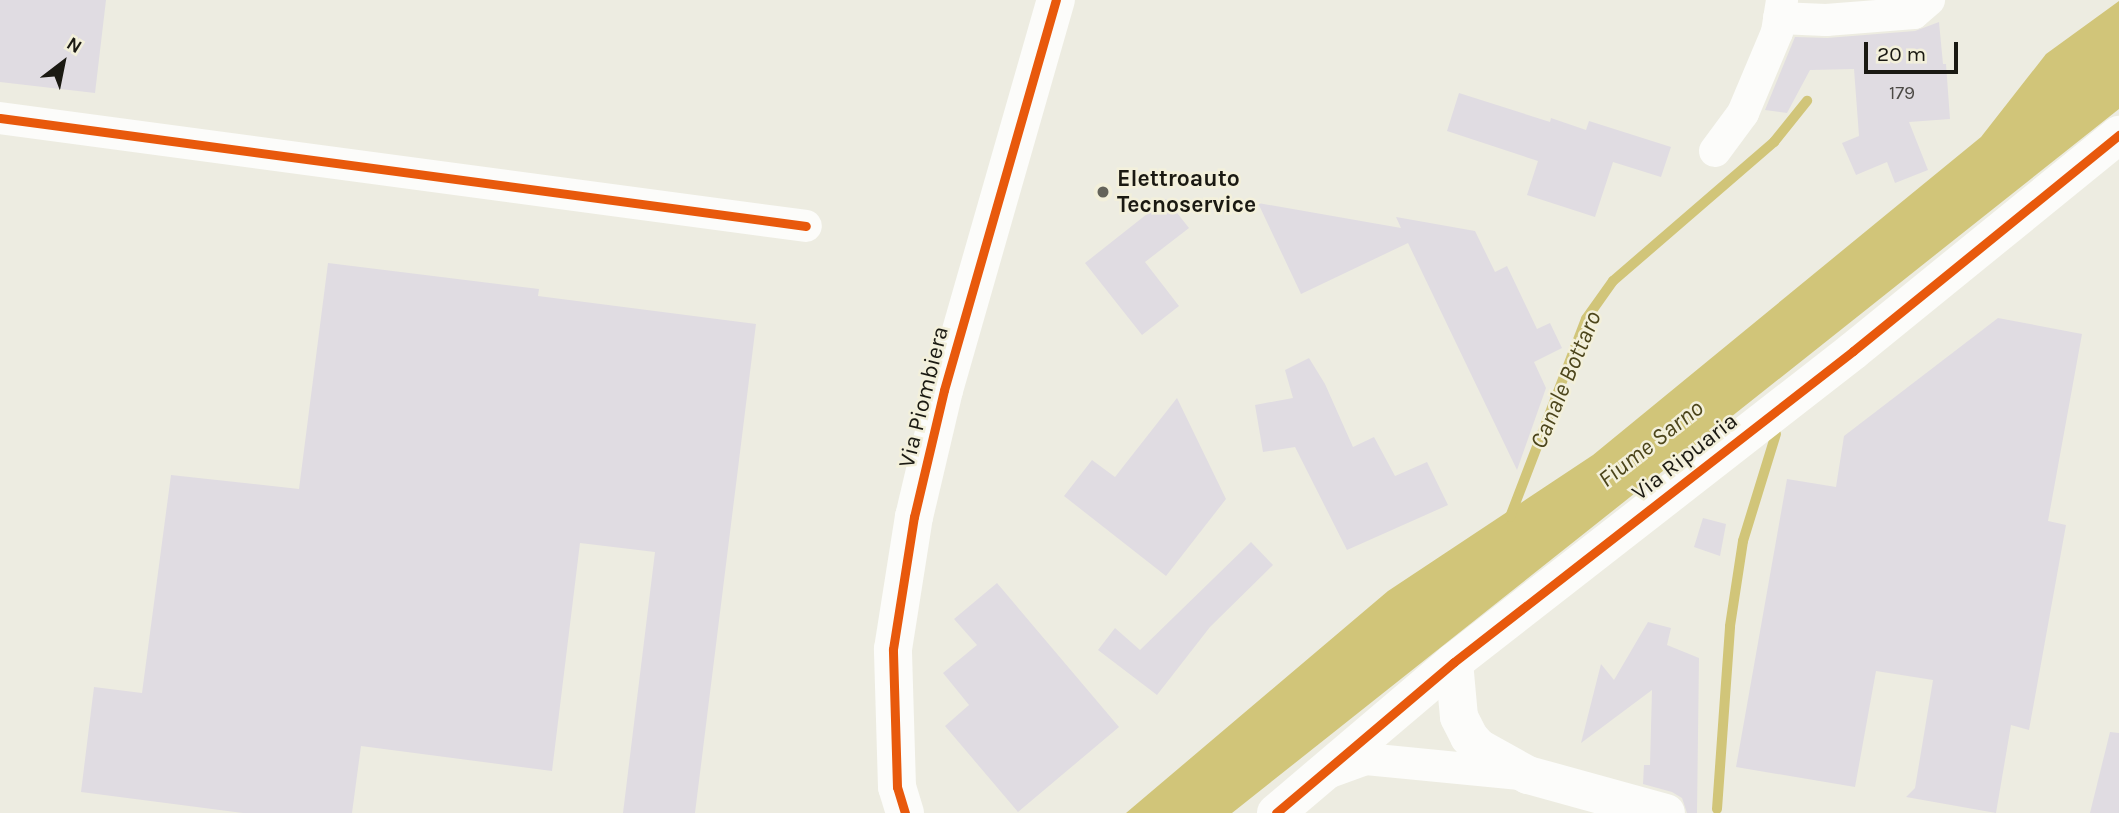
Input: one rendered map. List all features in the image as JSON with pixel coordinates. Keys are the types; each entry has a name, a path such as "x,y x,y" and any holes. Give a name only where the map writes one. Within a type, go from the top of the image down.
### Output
{"street":[{"name":"Via Piombiera","path":"905,813 897,788 893,649 914,517 944,390 1056,0"},
{"path":"1715,151 1743,113 1777,32 1781,9 1826,20 1914,13 1929,0"},
{"path":"0,118 806,226"},
{"name":"Via Ripuaria","path":"1276,813 1454,662 1853,351 2119,135"},
{"path":"1454,662 1459,717 1469,737 1496,760 1528,775 1666,813"},
{"path":"1323,774 1366,759 1528,775"}],"water":[{"name":"Fiume Sarno","path":"2119,1 2119,109 1232,813 1126,813 1388,591 1593,455 1981,137 2046,54"}],"building":[{"path":"0,0 106,0 95,93 0,82"},
{"path":"1939,22 1943,64 1946,64 1950,119 1909,122 1928,170 1895,183 1887,162 1856,175 1842,143 1859,136 1854,69 1810,70 1787,113 1765,110 1795,37 1827,38 1915,31"},
{"path":"1459,93 1550,122 1551,118 1586,130 1589,121 1671,147 1661,177 1613,162 1595,217 1527,195 1538,161 1447,131"},
{"path":"1166,199 1189,228 1145,262 1179,306 1142,335 1085,263"},
{"path":"1258,203 1401,228 1396,217 1475,231 1495,272 1507,266 1537,329 1550,323 1562,348 1534,362 1546,388 1517,470 1408,243 1301,294"},
{"path":"328,263 539,289 538,296 756,324 695,813 623,813 655,552 580,543 552,771 361,746 352,813 243,813 81,792 94,687 142,693 171,475 299,489"},
{"path":"1998,318 2082,334 2048,521 2066,525 2029,730 2011,725 1996,813 1906,797 1915,788 1933,680 1876,671 1855,787 1736,767 1787,479 1836,487 1844,436"},
{"path":"1309,358 1325,384 1353,447 1374,437 1395,476 1427,462 1448,505 1347,550 1295,447 1263,452 1255,405 1293,398 1285,370"},
{"path":"1177,398 1226,499 1166,576 1064,496 1092,460 1115,477"},
{"path":"1703,518 1726,524 1720,556 1694,547"},
{"path":"1251,542 1273,565 1210,627 1157,695 1098,650 1115,628 1140,650"},
{"path":"997,583 1119,727 1018,812 945,726 969,705 943,673 977,645 954,619"},
{"path":"1648,622 1671,628 1667,645 1699,658 1697,813 1687,813 1682,798 1672,792 1643,784 1644,765 1650,765 1652,690 1581,743 1601,664 1614,680"},
{"path":"2110,732 2119,733 2119,813 2090,813"}],"waterway":[{"name":"Canale Bottaro","path":"1510,517 1586,319 1613,281 1774,142 1807,101"},
{"path":"1717,809 1730,626 1743,541 1776,434"}],"cycle path":[{"path":"905,813 897,787 893,649 914,517 944,390 1056,0"},
{"path":"0,118 806,226"},
{"path":"1276,813 1454,662 1853,351 2119,135"}],"place":[{"name":"Elettroauto Tecnoservice","path":"1103,192"}]}
